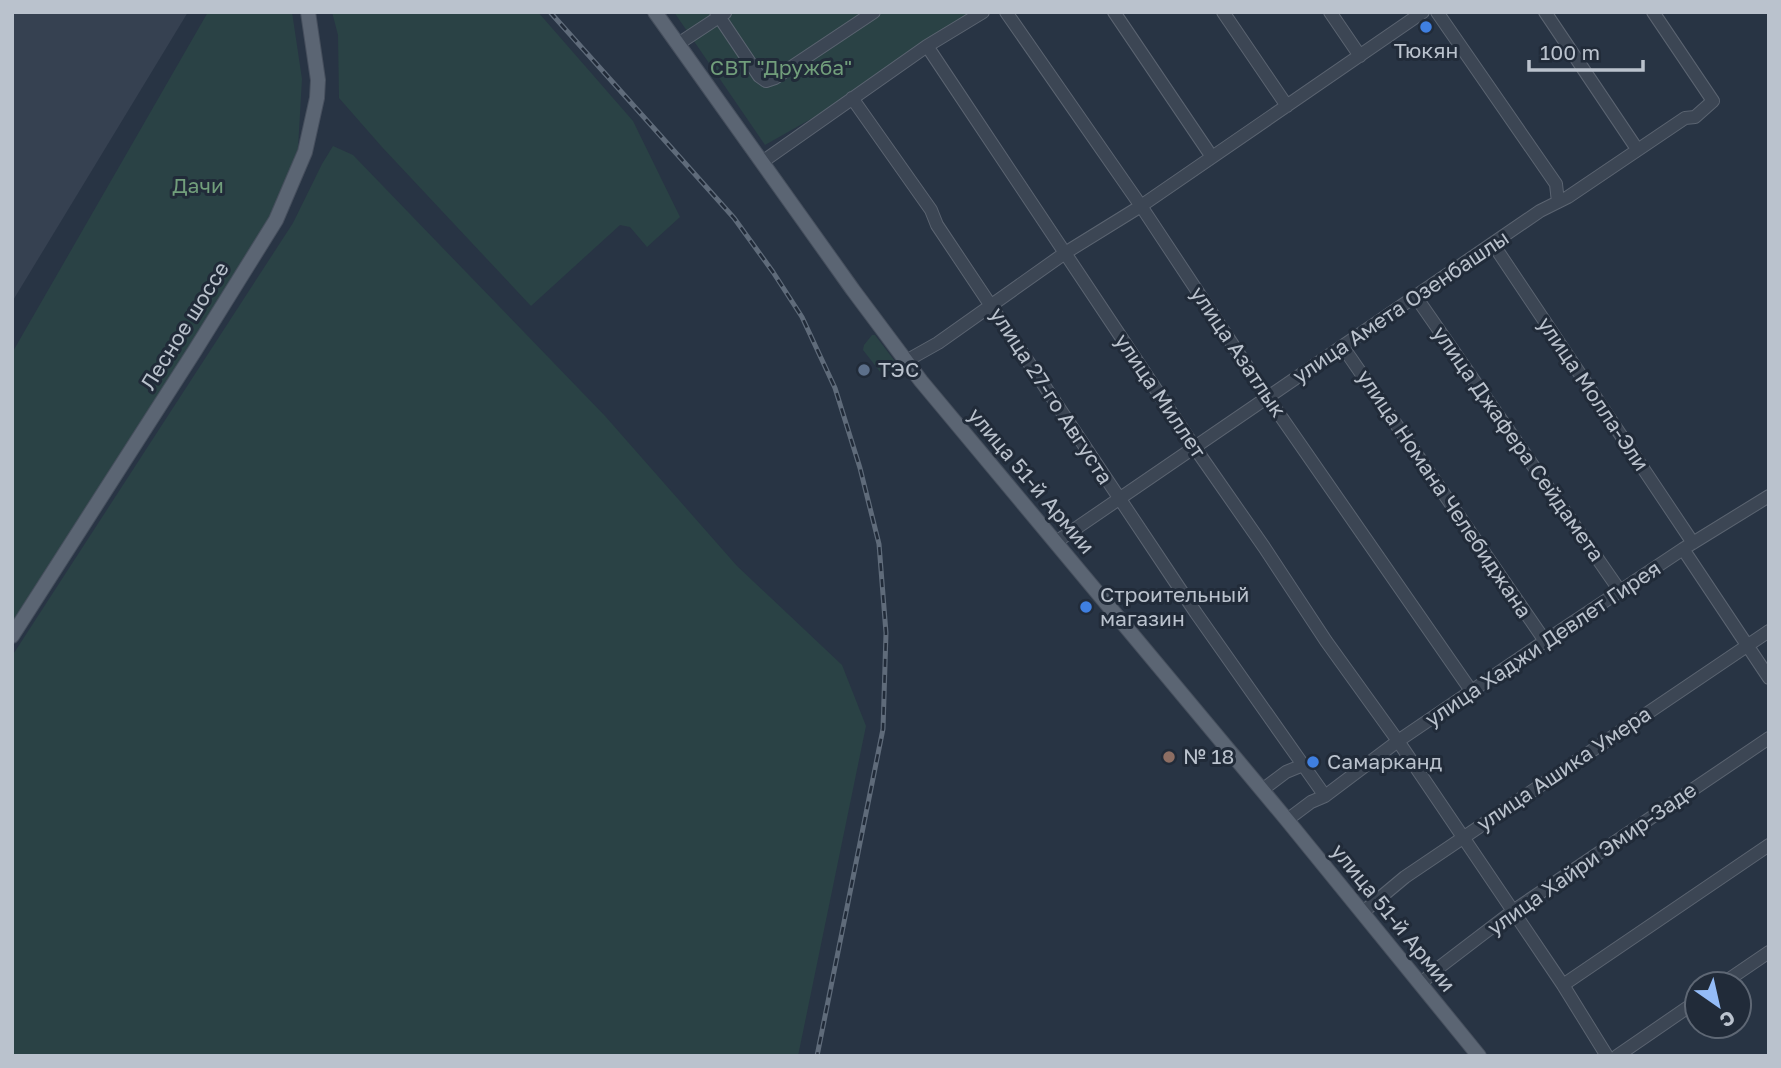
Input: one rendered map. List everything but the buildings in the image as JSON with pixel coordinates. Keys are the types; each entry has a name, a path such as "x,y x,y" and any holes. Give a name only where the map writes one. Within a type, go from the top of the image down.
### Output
{"main road":[{"name":"Лесное шоссе","path":"12,636 276,220 305,152 317,98 318,79 308,12"},
{"name":"улица 51-й Армии","path":"655,12 906,361 1363,912 1479,1056"}],"street":[{"path":"678,44 720,14 759,76 766,81 775,78 874,12"},
{"path":"762,162 928,46 983,12"},
{"name":"улица Азатлык","path":"1006,12 1472,692"},
{"path":"1114,12 1212,157"},
{"path":"1223,12 1287,106"},
{"path":"1330,12 1360,56"},
{"path":"906,361 938,343 1065,253 1141,206 1423,12"},
{"path":"1437,12 1556,184 1558,202"},
{"path":"1545,12 1637,149"},
{"name":"улица Амета Озенбашлы","path":"1056,542 1540,211 1558,202 1685,118 1695,117 1713,100 1653,12"},
{"name":"улица Миллет","path":"928,46 1195,448 1563,985 1607,1056"},
{"name":"улица 27-го Августа","path":"852,98 931,210 937,225 1252,694 1325,796"},
{"name":"улица Молла-Эли","path":"1493,244 1688,546 1769,678"},
{"name":"улица Джафера Сейдамета","path":"1416,297 1620,592"},
{"name":"улица Номана Челебиджана","path":"1343,347 1545,641"},
{"name":"улица Хаджи Девлет Гирея","path":"1287,820 1545,641 1769,496"},
{"name":"улица Ашика Умера","path":"1363,912 1405,877 1769,631"},
{"name":"улица Хайри Эмир-Заде","path":"1420,984 1513,911 1769,738"},
{"path":"1262,790 1286,772 1303,765"},
{"path":"1563,985 1769,845"},
{"path":"1743,970 1769,952"},
{"path":"1617,1056 1683,1011"}],"shaded area":[{"path":"12,12 188,12 12,302"}],"green space":[{"name":"Дачи","path":"208,12 292,12 302,79 298,148 268,221 12,622 12,353"},
{"path":"332,12 538,12 633,121 680,217 647,247 630,227 620,225 531,306 339,98 338,35"},
{"name":"СВТ \"Дружба\"","path":"674,12 976,12 818,115 765,145"},
{"path":"333,146 353,155 605,416 737,566 842,665 866,726 798,1056 12,1056 12,656 293,223"},
{"path":"872,335 875,335 897,364 885,374 881,373 863,350"}],"railway":[{"path":"550,12 734,218 773,272 802,317 835,388 860,468 879,544 886,633 883,729 817,1056"}],"place":[{"name":"Тюкян","path":"1426,27"},
{"name":"ТЭС","path":"864,370"},
{"name":"Строительный магазин","path":"1086,607"},
{"name":"№ 18","path":"1169,757"},
{"name":"Самарканд","path":"1313,762"}]}
